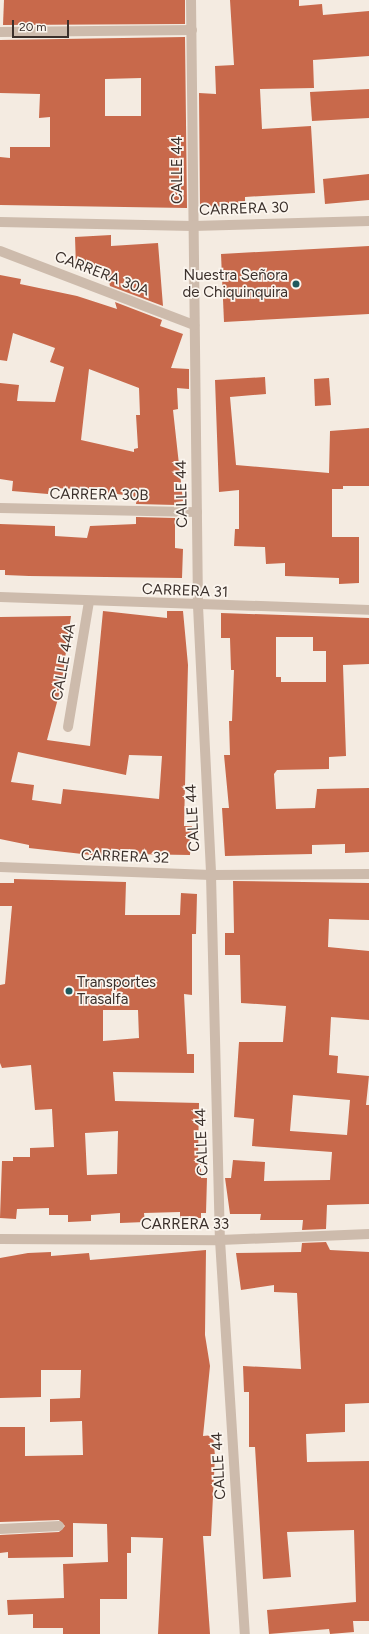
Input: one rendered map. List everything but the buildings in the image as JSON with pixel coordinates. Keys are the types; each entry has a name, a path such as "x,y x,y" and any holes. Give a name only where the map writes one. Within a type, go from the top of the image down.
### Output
{"street":[{"name":"CALLE 44","path":"191,0 198,606 210,875 220,1240 245,1634"},
{"path":"0,32 192,30"},
{"name":"CARRERA 30","path":"0,222 193,226 369,220"},
{"name":"CARRERA 30A","path":"0,251 194,325"},
{"name":"CARRERA 30B","path":"0,508 197,512"},
{"name":"CARRERA 31","path":"0,597 198,606 369,610"},
{"name":"CALLE 44A","path":"68,727 89,602"},
{"name":"CARRERA 32","path":"0,867 210,875 369,874"},
{"name":"CARRERA 33","path":"0,1239 220,1240 369,1234"},
{"path":"0,1529 59,1526"}],"place":[{"name":"Nuestra Señora de Chiquinquira","path":"296,284"},
{"name":"Transportes Trasalfa","path":"69,991"}]}
